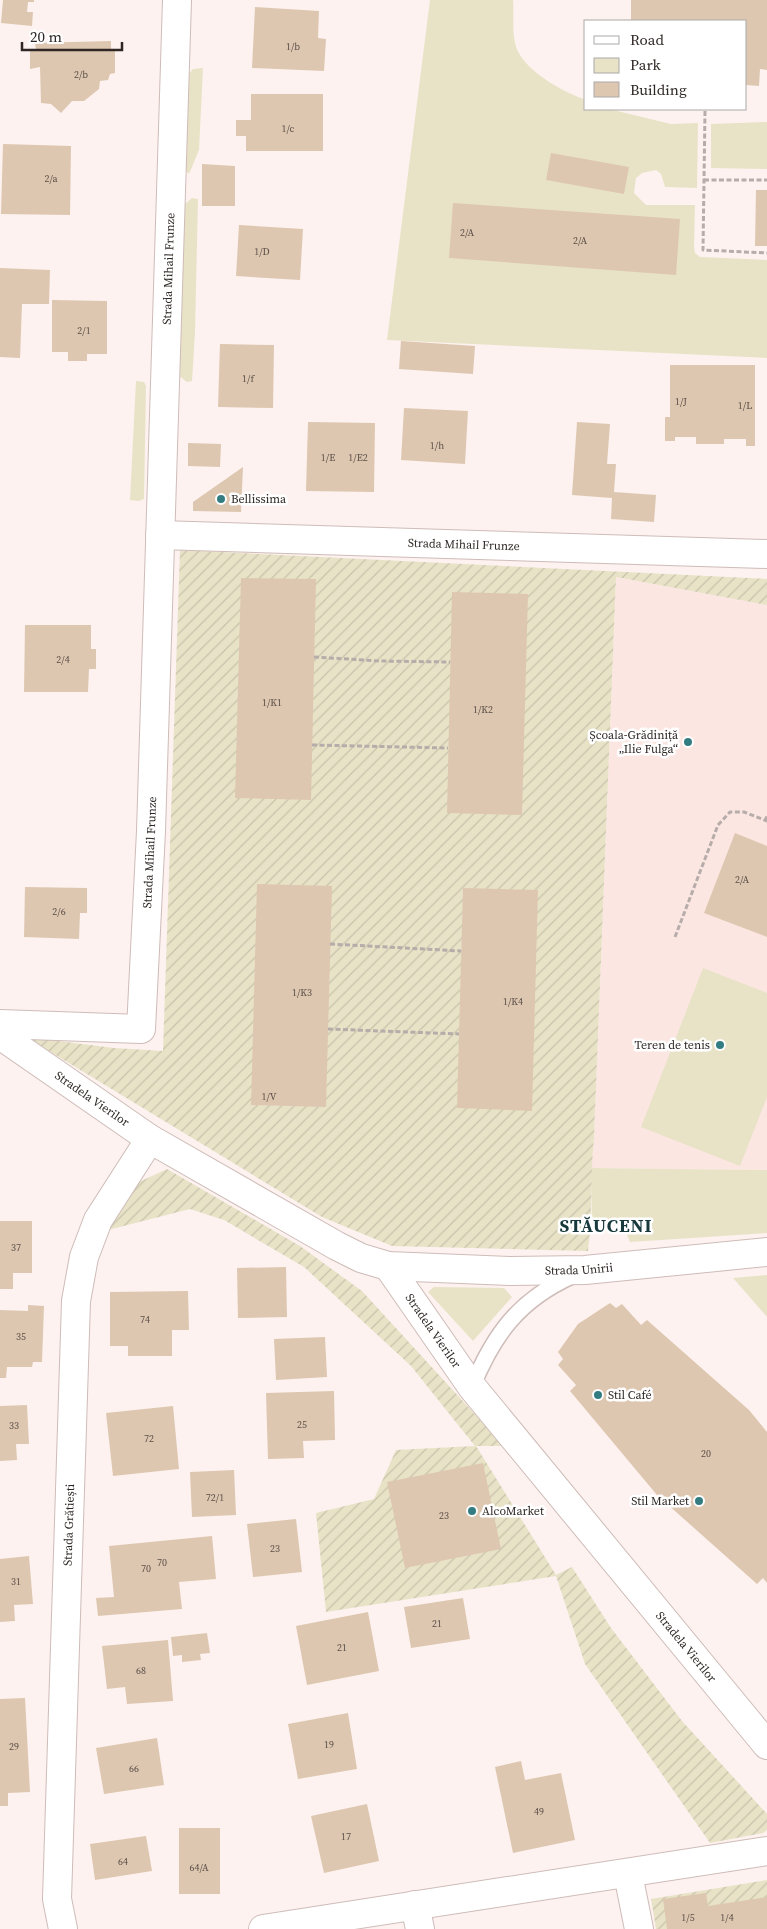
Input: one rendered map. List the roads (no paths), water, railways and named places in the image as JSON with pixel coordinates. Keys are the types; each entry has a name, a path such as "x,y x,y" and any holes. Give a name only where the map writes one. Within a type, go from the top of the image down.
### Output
{"street":[{"name":"Strada Mihail Frunze","path":"0,1024 140,1029 152,831 177,0"},
{"name":"Strada Mihail Frunze","path":"160,535 767,554"},
{"name":"Stradela Vierilor","path":"0,1035 150,1139 337,1246 361,1258 388,1266 472,1387 764,1739"},
{"name":"Strada Grătiești","path":"63,1929 57,1899 76,1300 84,1257 98,1220 150,1139"},
{"name":"Strada Unirii","path":"388,1266 502,1270 585,1270 767,1252"},
{"path":"262,1929 418,1917 628,1874 767,1851"},
{"path":"628,1874 639,1929"},
{"path":"44,1929 57,1899"}],"lane":[{"path":"472,1387 485,1355 504,1326 529,1302 558,1282 585,1270"}],"place":[{"name":"Bellissima","path":"221,499"},
{"name":"Școala-Grădiniță „Ilie Fulga“","path":"688,742"},
{"name":"Teren de tenis","path":"720,1045"},
{"name":"Stil Café","path":"598,1395"},
{"name":"Stil Market","path":"699,1501"},
{"name":"AlcoMarket","path":"472,1511"}],"district":[{"name":"STĂUCENI","path":"606,1225"}]}
